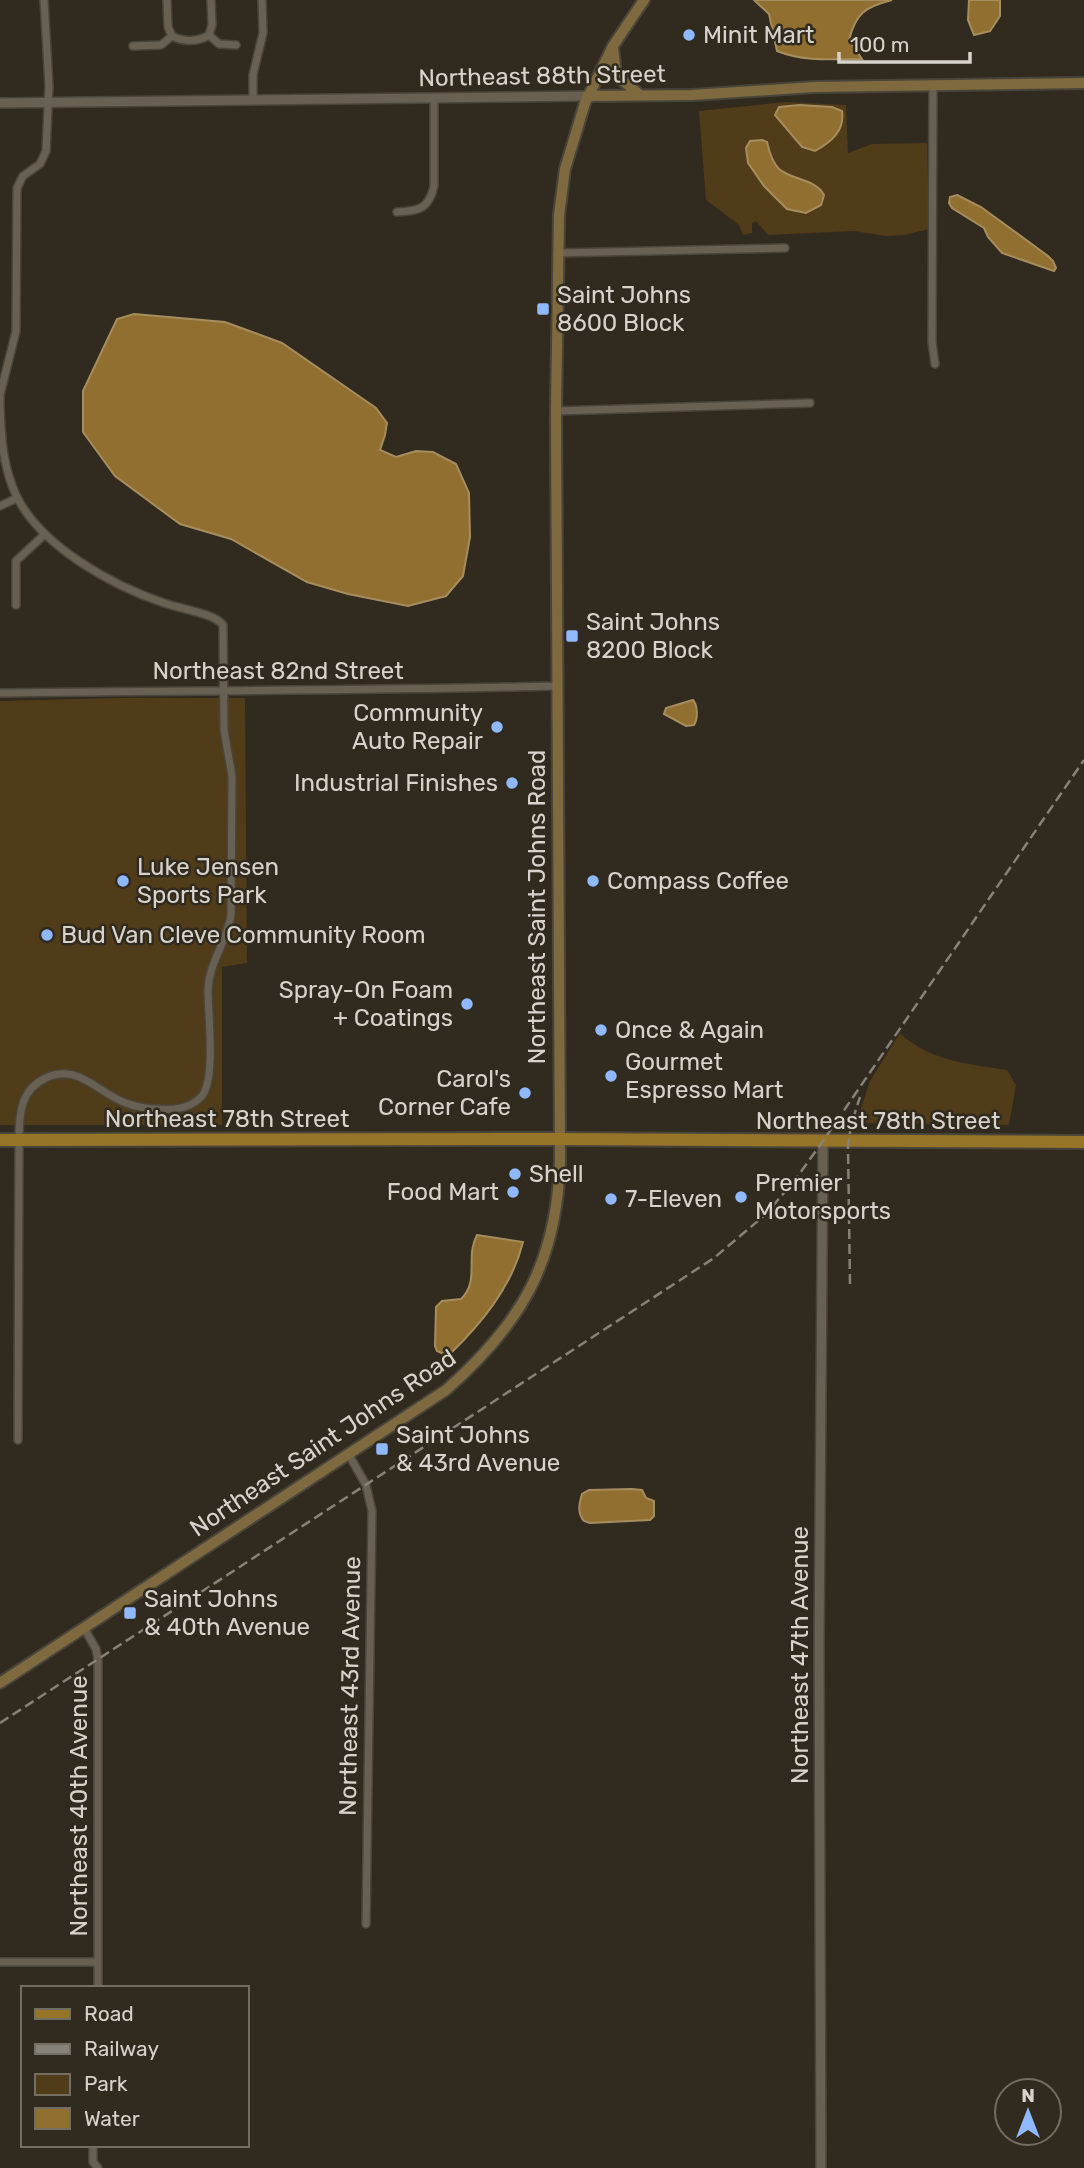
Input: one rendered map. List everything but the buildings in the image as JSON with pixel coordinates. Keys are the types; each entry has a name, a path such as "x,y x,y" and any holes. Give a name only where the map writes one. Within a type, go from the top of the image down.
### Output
{"main road":[{"name":"Northeast Saint Johns Road","path":"0,1683 446,1390 493,1345 511,1323 527,1296 547,1248 559,1187 560,1139 557,253 563,179 587,96 613,46 644,0"},
{"path":"613,46 616,75 640,95"},
{"name":"Northeast 88th Street","path":"587,96 692,95 814,87 1084,83"},
{"name":"Northeast 78th Street","path":"0,1140 1084,1142"}],"street":[{"path":"18,1440 19,1140 21,1111 27,1095 38,1082 54,1075 65,1074 78,1076 120,1100 142,1107 181,1108 200,1099 209,1076 209,975 231,914 232,776 224,730 221,623 214,618 135,592 93,568 44,534 17,498 6,468 2,447 0,395 16,331 17,188 23,176 40,163 44,156 49,86 44,0"},
{"path":"167,0 168,27 172,36 182,40 197,40 209,35"},
{"path":"209,35 212,25 211,0"},
{"path":"253,100 253,75 263,33 262,0"},
{"path":"209,35 219,44 236,45"},
{"path":"133,46 161,45 172,36"},
{"path":"933,86 932,342 935,364"},
{"name":"Northeast 88th Street","path":"0,103 587,96"},
{"path":"397,212 410,212 428,204 434,186 434,99"},
{"path":"557,253 785,248"},
{"path":"556,411 810,403"},
{"path":"0,506 17,498"},
{"path":"16,605 16,561 44,534"},
{"name":"Northeast 82nd Street","path":"0,693 223,689 458,690 557,686"},
{"name":"Northeast 47th Avenue","path":"821,2168 819,1645 822,1141"},
{"name":"Northeast 43rd Avenue","path":"349,1455 366,1485 372,1511 366,1924"},
{"name":"Northeast 40th Avenue","path":"84,1628 96,1649 98,1660 98,1986"},
{"path":"0,1962 98,1962"},
{"path":"93,2147 93,2162 97,2168"}],"green space":[{"path":"785,102 846,105 848,153 872,144 927,143 929,229 885,236 854,231 768,235 756,221 752,223 752,233 743,235 739,225 706,200 699,111"},
{"name":"Luke Jensen Sports Park","path":"245,698 247,963 222,967 222,1125 0,1125 0,701"},
{"path":"900,1033 924,1050 950,1060 1007,1070 1016,1085 1009,1125 856,1123 870,1081"}],"water":[{"path":"754,0 892,0 863,12 855,23 849,40 862,59 829,59 798,57 777,51 769,14"},
{"path":"969,0 1000,0 1000,16 990,31 974,35 968,20"},
{"path":"779,107 832,107 842,111 841,124 836,135 815,151 802,147 775,115"},
{"path":"750,141 767,142 779,169 820,190 824,195 821,205 806,213 787,209 764,186 748,163 746,148"},
{"path":"957,195 981,207 1048,256 1056,268 1054,271 1002,253 984,228 952,208 950,197"},
{"path":"134,314 225,322 282,343 376,408 387,423 380,450 396,457 416,451 433,452 456,464 469,493 470,537 463,576 446,596 408,606 348,594 307,582 231,539 180,524 115,476 83,432 83,391 117,319"},
{"path":"693,700 697,712 694,725 686,726 664,714 666,708"},
{"path":"477,1235 523,1242 511,1274 494,1304 448,1356 437,1351 435,1346 436,1307 442,1301 461,1299 467,1292 472,1251"},
{"path":"589,1490 642,1490 646,1498 654,1501 654,1516 650,1520 590,1523 584,1521 580,1515 582,1494"}],"railway":[{"path":"0,1723 714,1258 765,1215 823,1141 1084,760"},
{"path":"850,1284 848,1147 851,1125 860,1097"}],"place":[{"name":"Minit Mart","path":"689,35"},
{"name":"Saint Johns 8600 Block","path":"543,309"},
{"name":"Saint Johns 8200 Block","path":"572,636"},
{"name":"Community Auto Repair","path":"497,727"},
{"name":"Industrial Finishes","path":"512,783"},
{"name":"Luke Jensen Sports Park","path":"123,881"},
{"name":"Compass Coffee","path":"593,881"},
{"name":"Bud Van Cleve Community Room","path":"47,935"},
{"name":"Spray-On Foam + Coatings","path":"467,1004"},
{"name":"Once & Again","path":"601,1030"},
{"name":"Gourmet Espresso Mart","path":"611,1076"},
{"name":"Carol's Corner Cafe","path":"525,1093"},
{"name":"Shell","path":"515,1174"},
{"name":"Food Mart","path":"513,1192"},
{"name":"Premier Motorsports","path":"741,1197"},
{"name":"7-Eleven","path":"611,1199"},
{"name":"Saint Johns & 43rd Avenue","path":"382,1449"},
{"name":"Saint Johns & 40th Avenue","path":"130,1613"}]}
